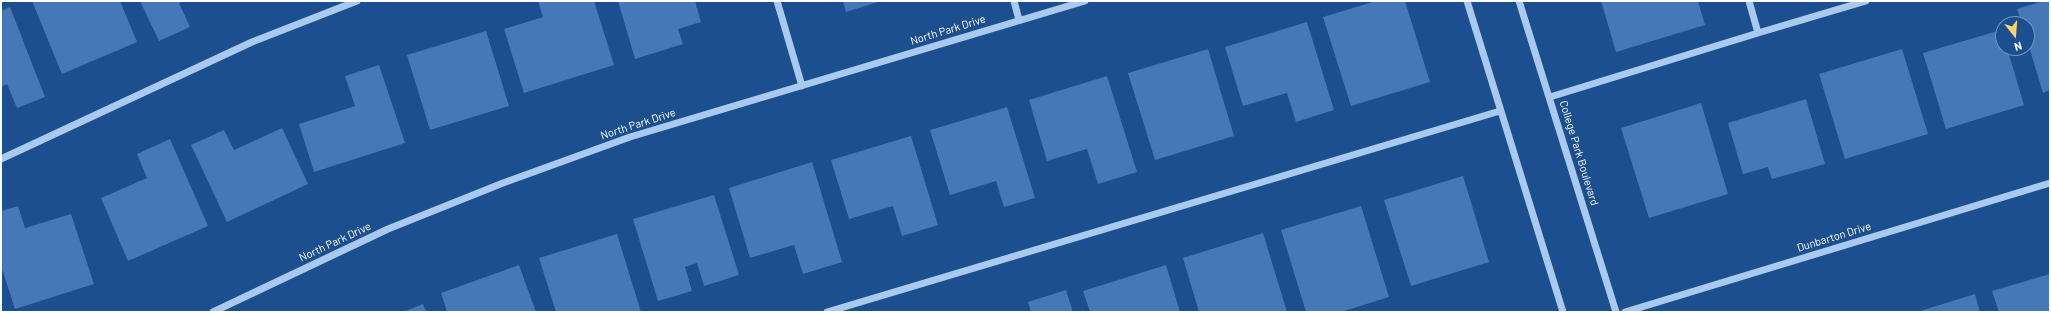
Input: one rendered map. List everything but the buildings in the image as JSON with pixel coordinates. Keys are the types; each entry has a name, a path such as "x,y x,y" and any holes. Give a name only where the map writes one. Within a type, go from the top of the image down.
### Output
{"street":[{"path":"1,159 252,42 356,1"},
{"path":"777,1 802,86"},
{"path":"1014,1 1019,20"},
{"name":"North Park Drive","path":"213,312 388,229 503,183 630,137 1085,1"},
{"path":"1467,1 1563,312"},
{"name":"College Park Boulevard","path":"1519,1 1616,312"},
{"path":"1749,1 1758,33"},
{"path":"1550,97 1866,1"},
{"path":"827,312 1500,111"},
{"name":"Dunbarton Drive","path":"1625,312 2050,183"}]}
